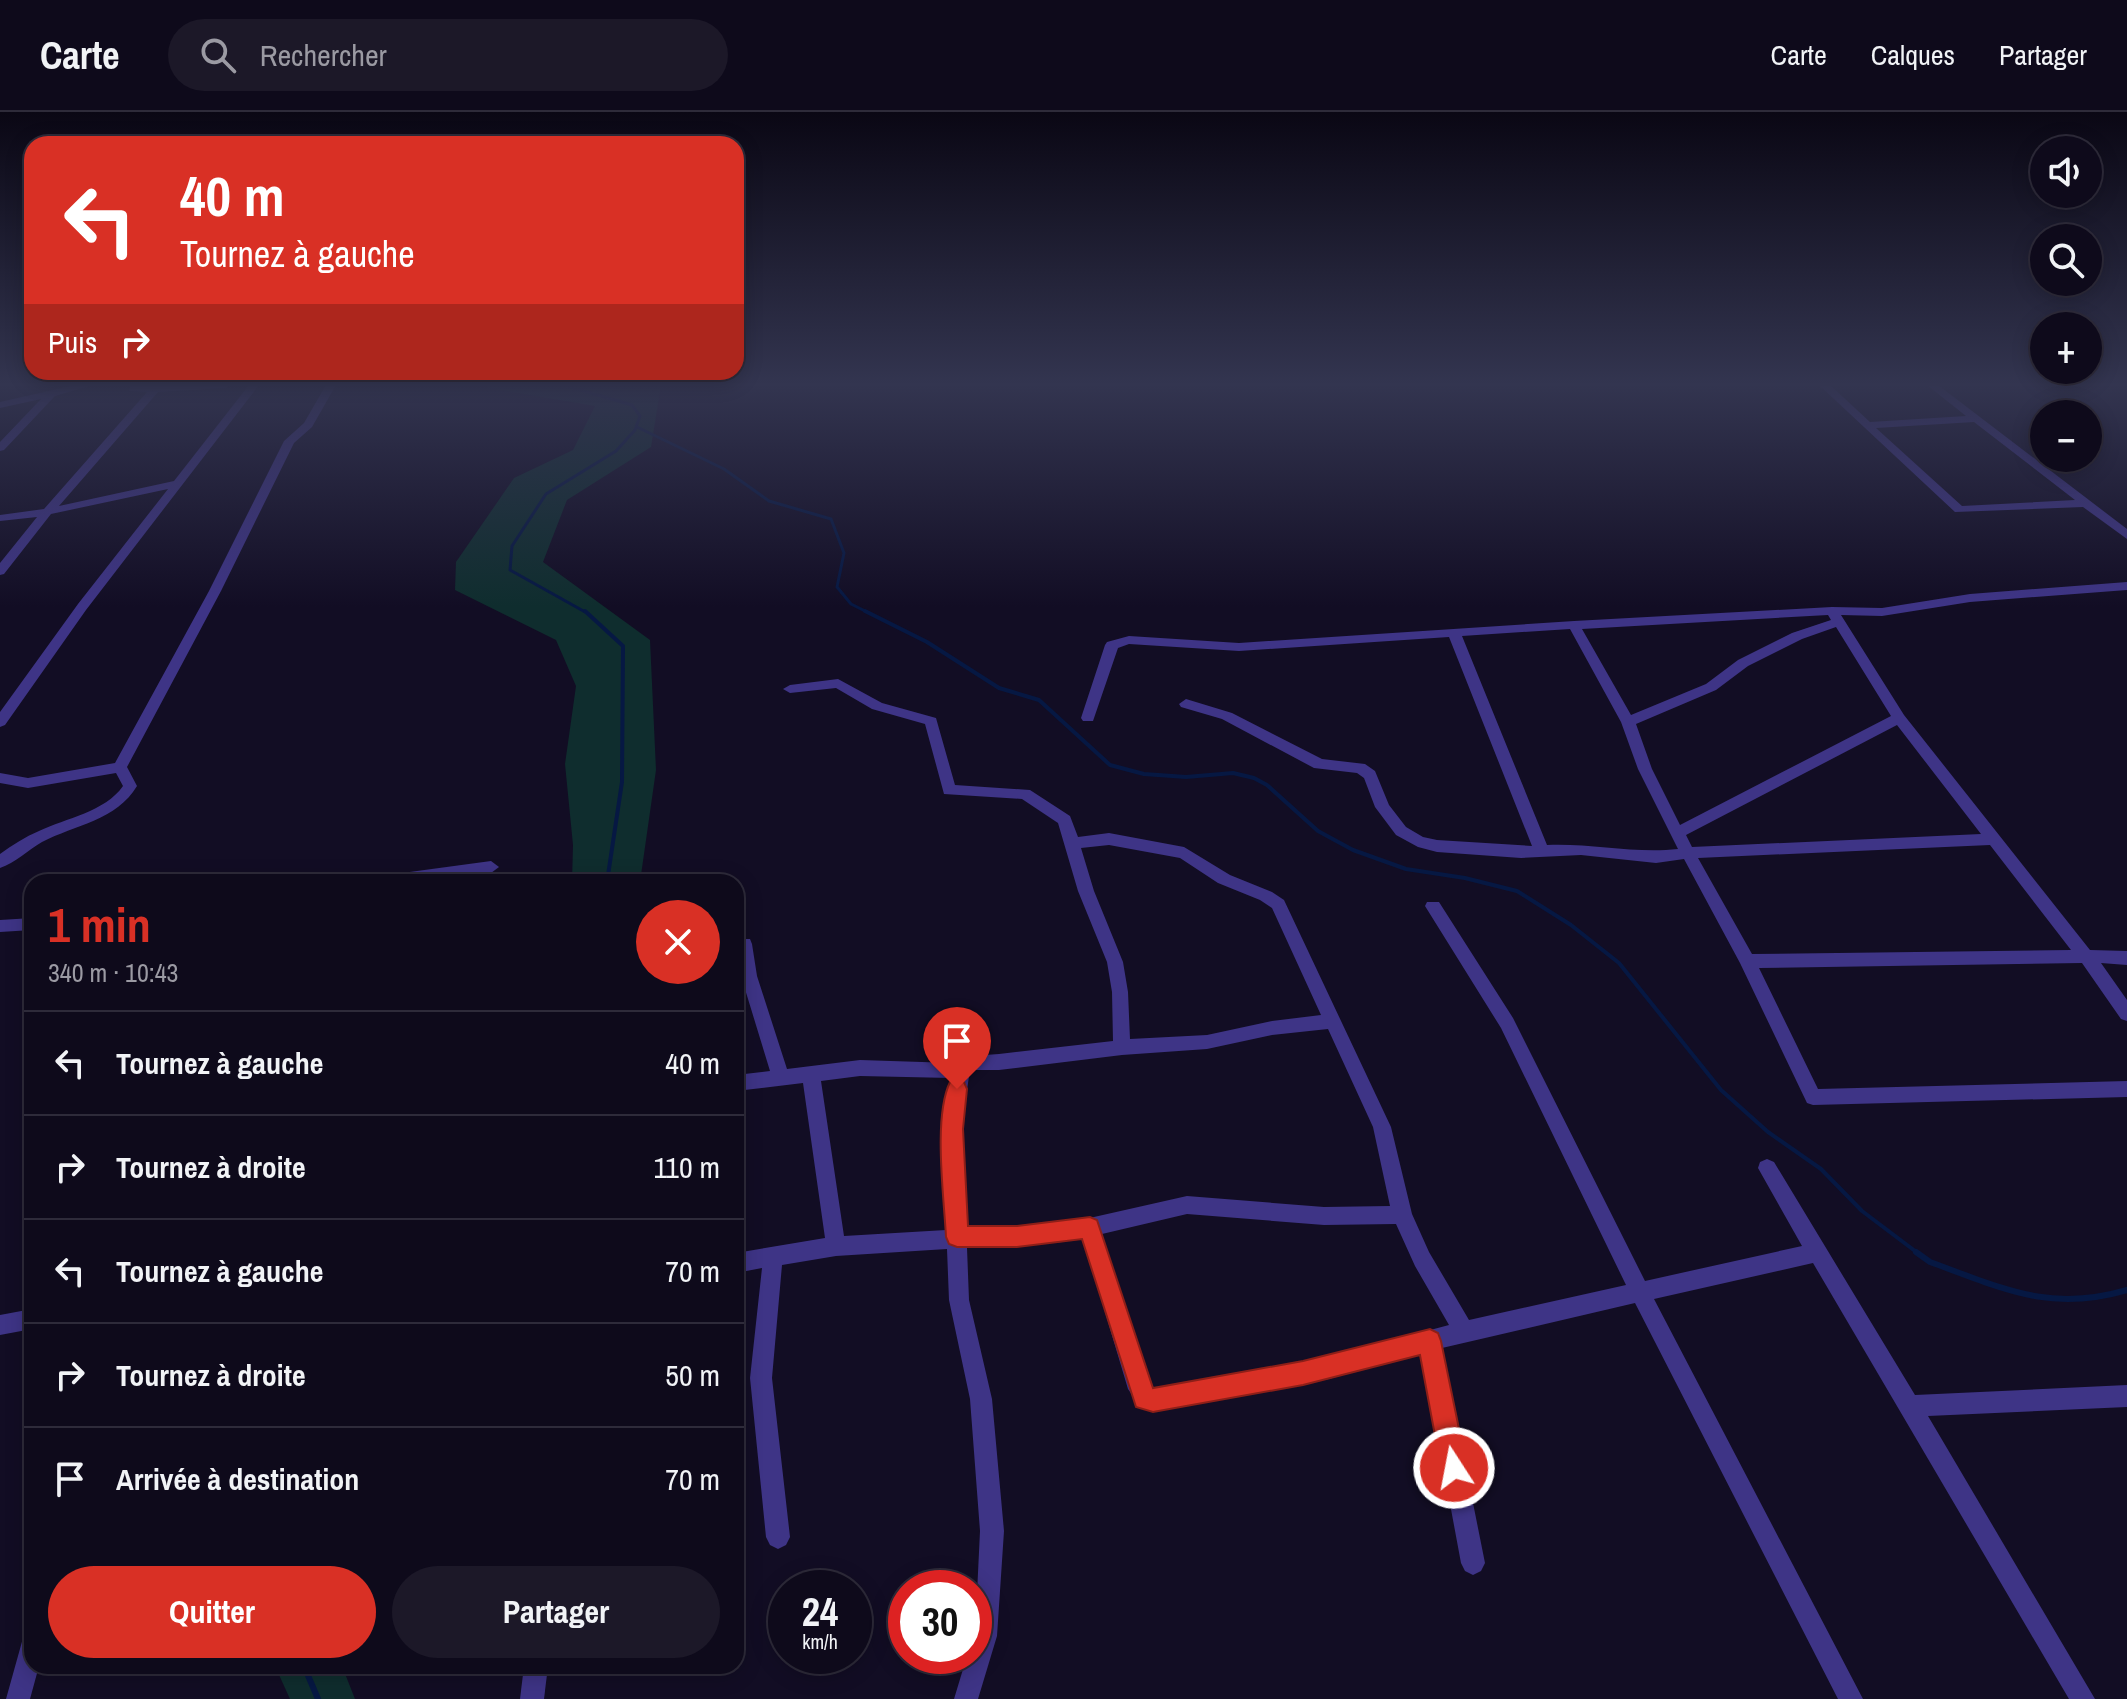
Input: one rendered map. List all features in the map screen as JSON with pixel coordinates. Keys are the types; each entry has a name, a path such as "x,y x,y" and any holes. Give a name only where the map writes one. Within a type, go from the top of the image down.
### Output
{"street":[{"path":"0,571 93,459"},
{"path":"0,722 196,459"},
{"path":"120,767 215,591 280,459"},
{"path":"1904,459 1959,510 2087,503"},
{"path":"2028,459 2127,535"},
{"path":"0,518 47,512 117,494 176,484"},
{"path":"1088,718 1112,645 1129,640 1239,647 1574,625 1835,616 1970,598 2127,586"},
{"path":"1835,616 1899,718 2086,956 2127,1014"},
{"path":"1628,722 1711,687 1743,663 1835,616"},
{"path":"1574,625 1628,722 1645,769 1747,961 1813,1097 2127,1089"},
{"path":"1455,635 1542,851"},
{"path":"790,689 838,683 877,706 931,721 949,790 1025,794 1065,820 1086,891 1115,962 1120,992 1122,1047"},
{"path":"1186,704 1227,716 1319,764 1360,768 1370,775 1382,807 1401,831 1418,841 1478,851 1581,849 1656,857 1992,839"},
{"path":"1677,833 1899,718"},
{"path":"0,778 28,783 120,767"},
{"path":"0,862 42,835 93,815 126,795 130,786 120,767"},
{"path":"1071,843 1109,839 1184,853 1224,879 1266,896 1284,913 1382,1127 1402,1215 1422,1259 1464,1331"},
{"path":"439,874 491,867"},
{"path":"1433,906 1507,1023 1639,1290 1851,1699"},
{"path":"0,926 24,924"},
{"path":"744,944 752,985 781,1077"},
{"path":"1747,961 2127,958"},
{"path":"966,1699 985,1636 992,1531 981,1399 959,1300 952,1129 962,1062 999,1062 1122,1047 1207,1042 1272,1028 1334,1021"},
{"path":"744,1082 860,1068 960,1071"},
{"path":"811,1074 836,1246"},
{"path":"1767,1168 1815,1253 1864,1328 2030,1616 2083,1699"},
{"path":"744,1262 836,1246 957,1237 1017,1237 1090,1227 1187,1205 1324,1216 1402,1215"},
{"path":"1090,1227 1141,1394 1149,1400 1316,1370 1464,1331 1815,1253"},
{"path":"773,1257 761,1378 778,1537"},
{"path":"0,1325 24,1320"},
{"path":"1430,1341 1473,1563"},
{"path":"1909,1406 2127,1396"},
{"path":"18,1699 25,1674"},
{"path":"532,1699 535,1674"}],"green space":[{"path":"554,459 632,459 567,500 543,562 650,640 656,770 641,874 572,874 573,845 565,764 576,686 556,640 455,590 456,562 514,478"},
{"path":"279,1674 345,1674 355,1699 290,1699"}],"waterway":[{"path":"587,613 510,570 512,546 546,494 603,459"},
{"path":"703,459 724,469 769,501 831,519 844,553 837,587 851,604 927,642 999,688 1039,700 1110,765 1144,774 1186,777 1233,773 1254,778 1267,785 1318,831 1353,850 1406,869 1465,878 1517,891 1571,925 1619,963 1721,1090 1768,1132 1821,1169 1862,1211 1919,1254"},
{"path":"585,611 623,646 622,782 608,874"},
{"path":"1916,1252 1930,1262 2026,1294 2073,1299 2127,1290"},
{"path":"307,1674 318,1699"}],"route":[{"path":"957,1089 952,1129 957,1237 1017,1237 1090,1227 1139,1389 1145,1398 1153,1400 1303,1373 1430,1341 1454,1468"}]}
